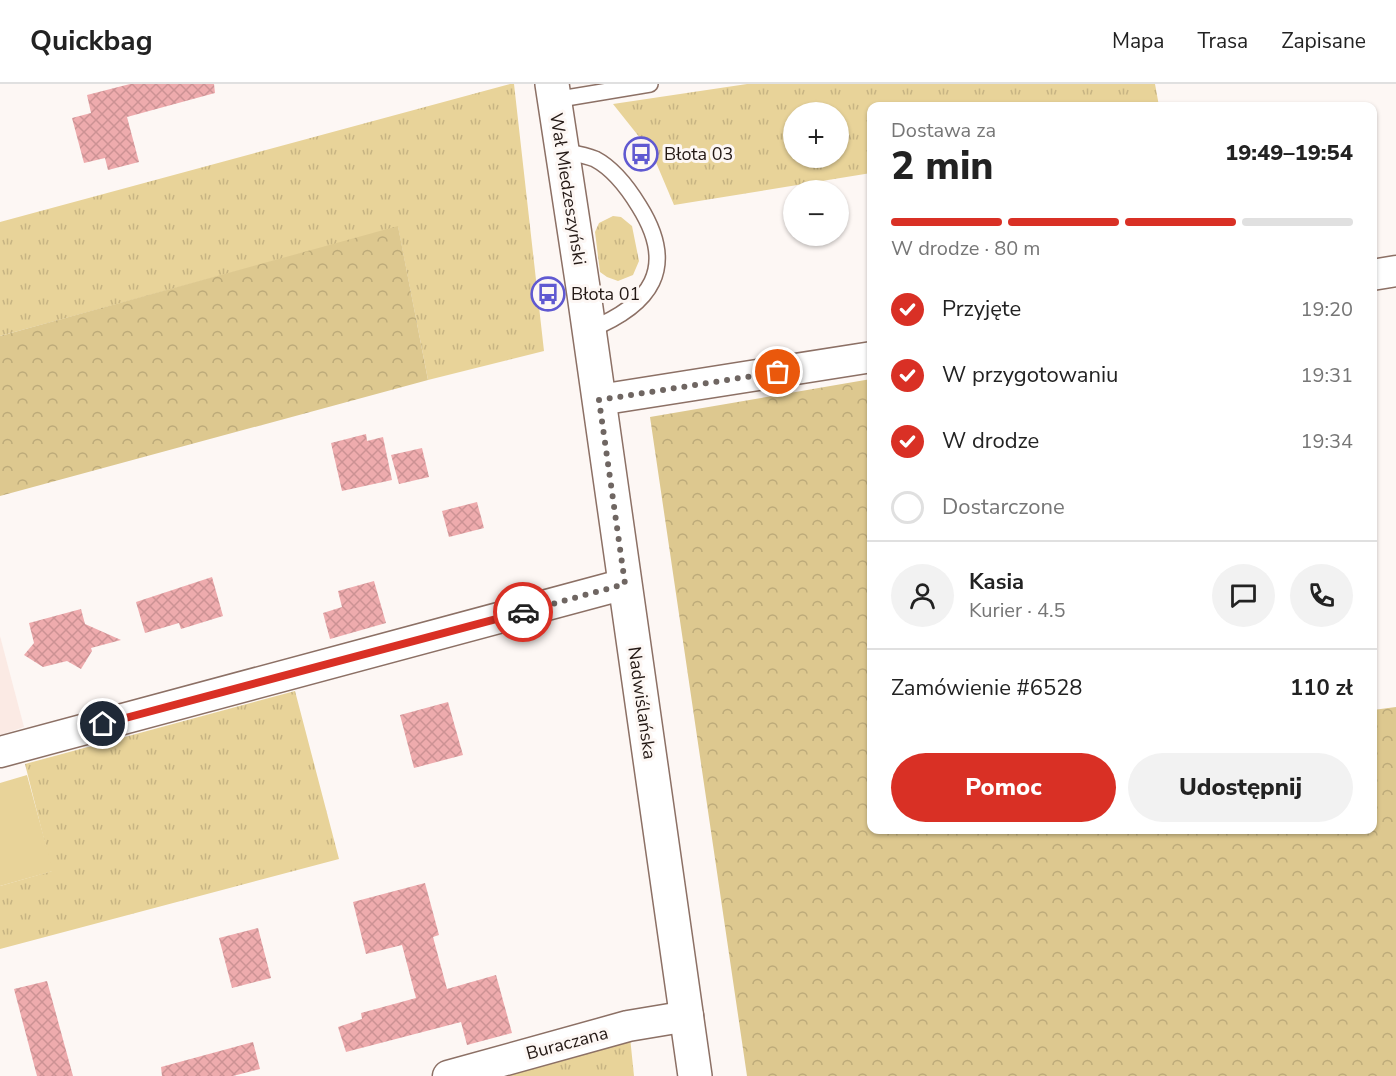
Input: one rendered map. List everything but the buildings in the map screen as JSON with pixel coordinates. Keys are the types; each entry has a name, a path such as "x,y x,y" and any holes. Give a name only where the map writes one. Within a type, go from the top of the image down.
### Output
{"main road":[{"name":"Wał Miedzeszyński","path":"553,92 589,330"},
{"name":"Nadwiślańska","path":"589,330 695,1076"}],"street":[{"path":"1377,274 1396,271"},
{"path":"599,400 867,358"},
{"path":"0,752 625,584"},
{"name":"Buraczana","path":"448,1076 628,1026 688,1016"}],"lane":[{"path":"553,92 650,84"},
{"path":"563,151 595,159 624,182 645,216 658,254 657,269 643,297 630,309 607,323 589,330"}],"shaded area":[{"path":"0,636 24,727 0,735"}],"green space":[{"path":"514,84 544,351 428,380 398,227 0,336 0,222"},
{"path":"747,84 1155,84 1158,102 867,102 867,174 828,180 783,180 783,187 674,205 652,153 613,104"},
{"path":"613,216 621,217 632,226 639,261 633,275 618,281 600,272 595,232 599,223"},
{"path":"398,226 428,380 0,496 0,336"},
{"path":"867,380 867,834 1377,834 1377,709 1396,707 1396,1076 747,1076 650,417"},
{"path":"295,691 339,859 0,949 0,886 52,871 25,764"},
{"path":"27,775 53,871 0,886 0,783"},
{"path":"630,1037 634,1076 483,1076"}],"way so far":[{"path":"523,612 625,584 599,400 778,372"}],"place":[{"name":"Błota 03","path":"641,154"},
{"name":"Błota 01","path":"548,294"}],"route":[{"path":"103,724 523,612"}]}
